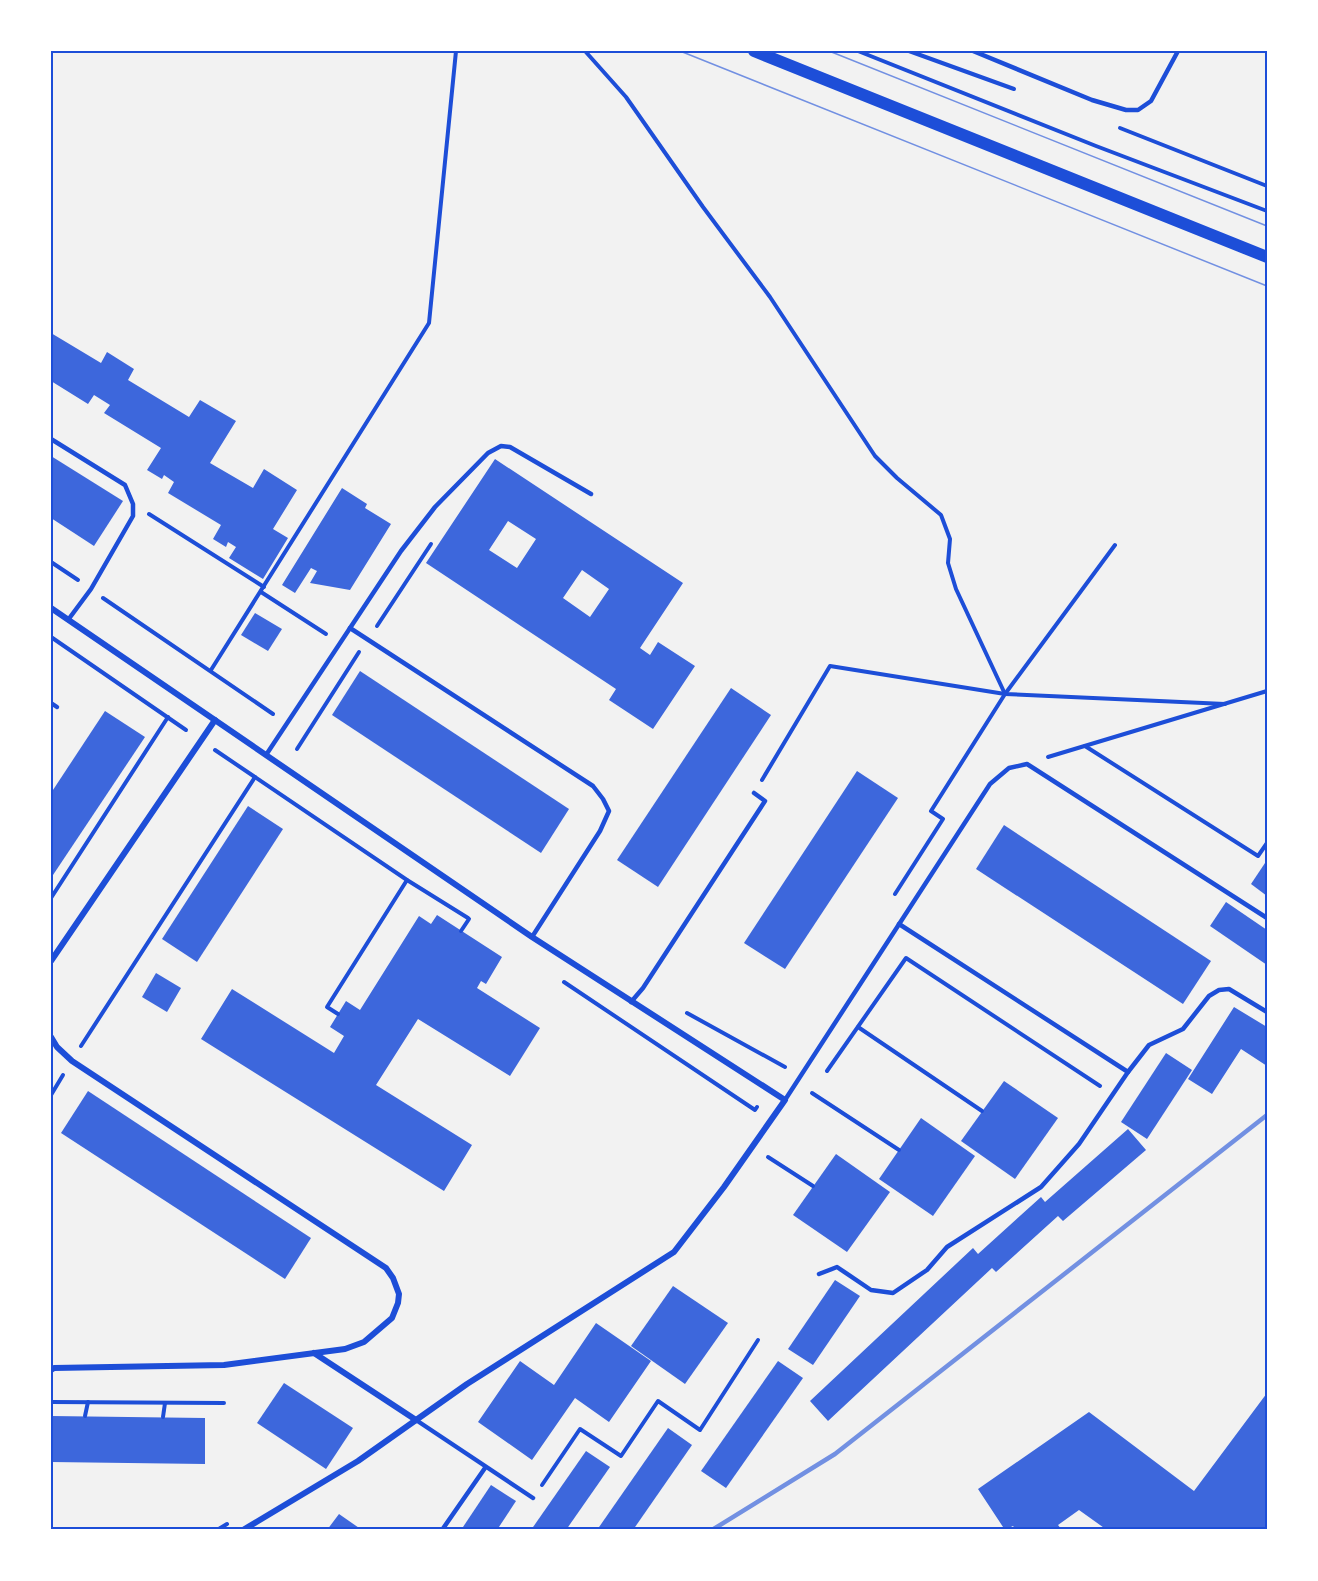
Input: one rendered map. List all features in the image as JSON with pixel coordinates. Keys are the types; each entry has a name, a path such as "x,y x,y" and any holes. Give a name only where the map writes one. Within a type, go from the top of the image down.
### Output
{"main road":[{"path":"754,51 1267,257"}],"street":[{"path":"51,608 532,937 785,1100 724,1187 674,1252 467,1384 358,1461 243,1530"},
{"path":"51,961 215,720"},
{"path":"51,1037 57,1047 72,1061 386,1268 399,1294 392,1318 364,1342 345,1349 224,1365 54,1368 51,1370"},
{"path":"314,1353 416,1420"}],"lane":[{"path":"973,51 1092,100 1126,110 1138,110 1151,101 1178,51"},
{"path":"1168,51 1174,56"},
{"path":"51,439 125,485 133,504 133,516 91,589 68,620"},
{"path":"266,755 401,551 428,516 488,453 501,446 510,447 591,494"},
{"path":"350,628 593,786 603,799 609,811 600,831 532,937"},
{"path":"51,704 57,707"},
{"path":"785,1100 990,784 1009,768 1027,764 1267,918"},
{"path":"631,1002 643,988 765,801 754,793"},
{"path":"898,924 1128,1072"},
{"path":"819,1274 837,1268 871,1290 893,1293 927,1270 947,1246 1041,1187 1079,1144 1149,1045 1183,1029 1209,996 1219,990 1229,989 1267,1012"},
{"path":"416,1420 533,1498"},
{"path":"442,1530 485,1468"}],"path":[{"path":"211,670 429,323 456,51"},
{"path":"585,51 626,97 770,297 875,456 941,515 950,539 948,563 957,589 1005,694"},
{"path":"858,51 1267,212"},
{"path":"133,504 264,586"},
{"path":"892,899 943,819 932,811 1005,694 1114,545"},
{"path":"51,562 288,724 300,756"},
{"path":"261,592 327,635"},
{"path":"754,793 830,666 1005,694 1225,704"},
{"path":"1027,764 1267,691"},
{"path":"51,898 168,717"},
{"path":"1084,746 1258,856 1267,843"},
{"path":"51,1095 255,777"},
{"path":"338,1014 327,1007 407,880"},
{"path":"461,931 469,919"},
{"path":"825,1074 906,958 1113,1094"},
{"path":"683,1011 785,1067 791,1057"},
{"path":"858,1027 982,1111"},
{"path":"806,1102 818,1084"},
{"path":"812,1093 899,1150"},
{"path":"761,1166 774,1148"},
{"path":"768,1157 813,1186"},
{"path":"533,1498 580,1429 621,1456 658,1401 700,1430 758,1340"},
{"path":"51,1402 224,1403"},
{"path":"85,1416 88,1402"},
{"path":"163,1417 165,1403"}],"building":[{"path":"51,333 101,363 107,352 134,369 128,380 189,417 200,400 236,421 210,463 253,488 264,469 297,490 273,529 288,538 263,579 229,558 236,547 228,542 226,547 213,539 221,525 168,493 174,482 164,475 162,479 147,470 161,448 104,413 110,405 94,395 88,404 51,381"},
{"path":"51,456 123,501 94,546 51,518"},
{"path":"495,459 683,583 640,648 650,655 658,642 695,666 653,729 609,700 616,689 426,563","holes":["508,521 536,539 517,568 489,550","582,570 609,589 590,617 563,598"]},
{"path":"342,488 367,504 365,508 391,524 350,590 310,583 317,571 311,568 295,593 282,585"},
{"path":"255,613 282,629 268,651 241,635"},
{"path":"360,671 569,809 541,853 332,715"},
{"path":"731,688 771,715 658,887 617,860"},
{"path":"105,711 145,737 51,878 51,793"},
{"path":"857,771 898,798 785,969 744,943"},
{"path":"248,806 283,829 197,962 162,939"},
{"path":"1004,825 1211,961 1183,1004 976,869"},
{"path":"1267,860 1267,896 1251,884"},
{"path":"1226,902 1267,930 1267,965 1210,926"},
{"path":"437,915 502,957 486,984 481,981 477,988 540,1028 510,1076 418,1019 376,1085 472,1145 444,1191 201,1039 232,989 334,1053 344,1036 330,1027 346,1001 360,1010 419,916 431,924"},
{"path":"156,973 181,988 167,1012 142,997"},
{"path":"1234,1007 1267,1027 1267,1066 1241,1049 1212,1094 1188,1079"},
{"path":"1166,1053 1192,1070 1147,1139 1121,1122"},
{"path":"1004,1081 1058,1118 1015,1179 961,1141"},
{"path":"88,1091 311,1238 285,1279 61,1133"},
{"path":"921,1118 975,1156 933,1216 879,1179"},
{"path":"1128,1129 1146,1150 1063,1221 1058,1216 996,1272 992,1268 828,1421 810,1401 973,1248 978,1254 1041,1197 1045,1202"},
{"path":"836,1154 890,1192 847,1252 793,1215"},
{"path":"835,1280 860,1296 813,1365 788,1349"},
{"path":"673,1286 728,1323 685,1384 631,1346"},
{"path":"596,1323 651,1361 609,1422 575,1398 532,1460 478,1422 520,1361 554,1385"},
{"path":"778,1361 803,1378 726,1488 701,1471"},
{"path":"284,1383 353,1428 326,1469 257,1423"},
{"path":"1267,1393 1267,1530 1107,1530 1079,1510 1058,1525 1062,1530 1016,1530 1013,1526 1005,1530 978,1489 1089,1412 1194,1491"},
{"path":"51,1416 205,1418 205,1464 51,1462"},
{"path":"668,1428 692,1445 633,1530 597,1530"},
{"path":"586,1451 610,1467 566,1530 531,1530"},
{"path":"491,1485 516,1501 497,1530 461,1530"},
{"path":"339,1514 362,1530 327,1530"}],"tram line":[{"path":"680,51 1267,286"},
{"path":"829,51 1267,226"}],"railway":[{"path":"712,1530 835,1454 1267,1115"}]}
